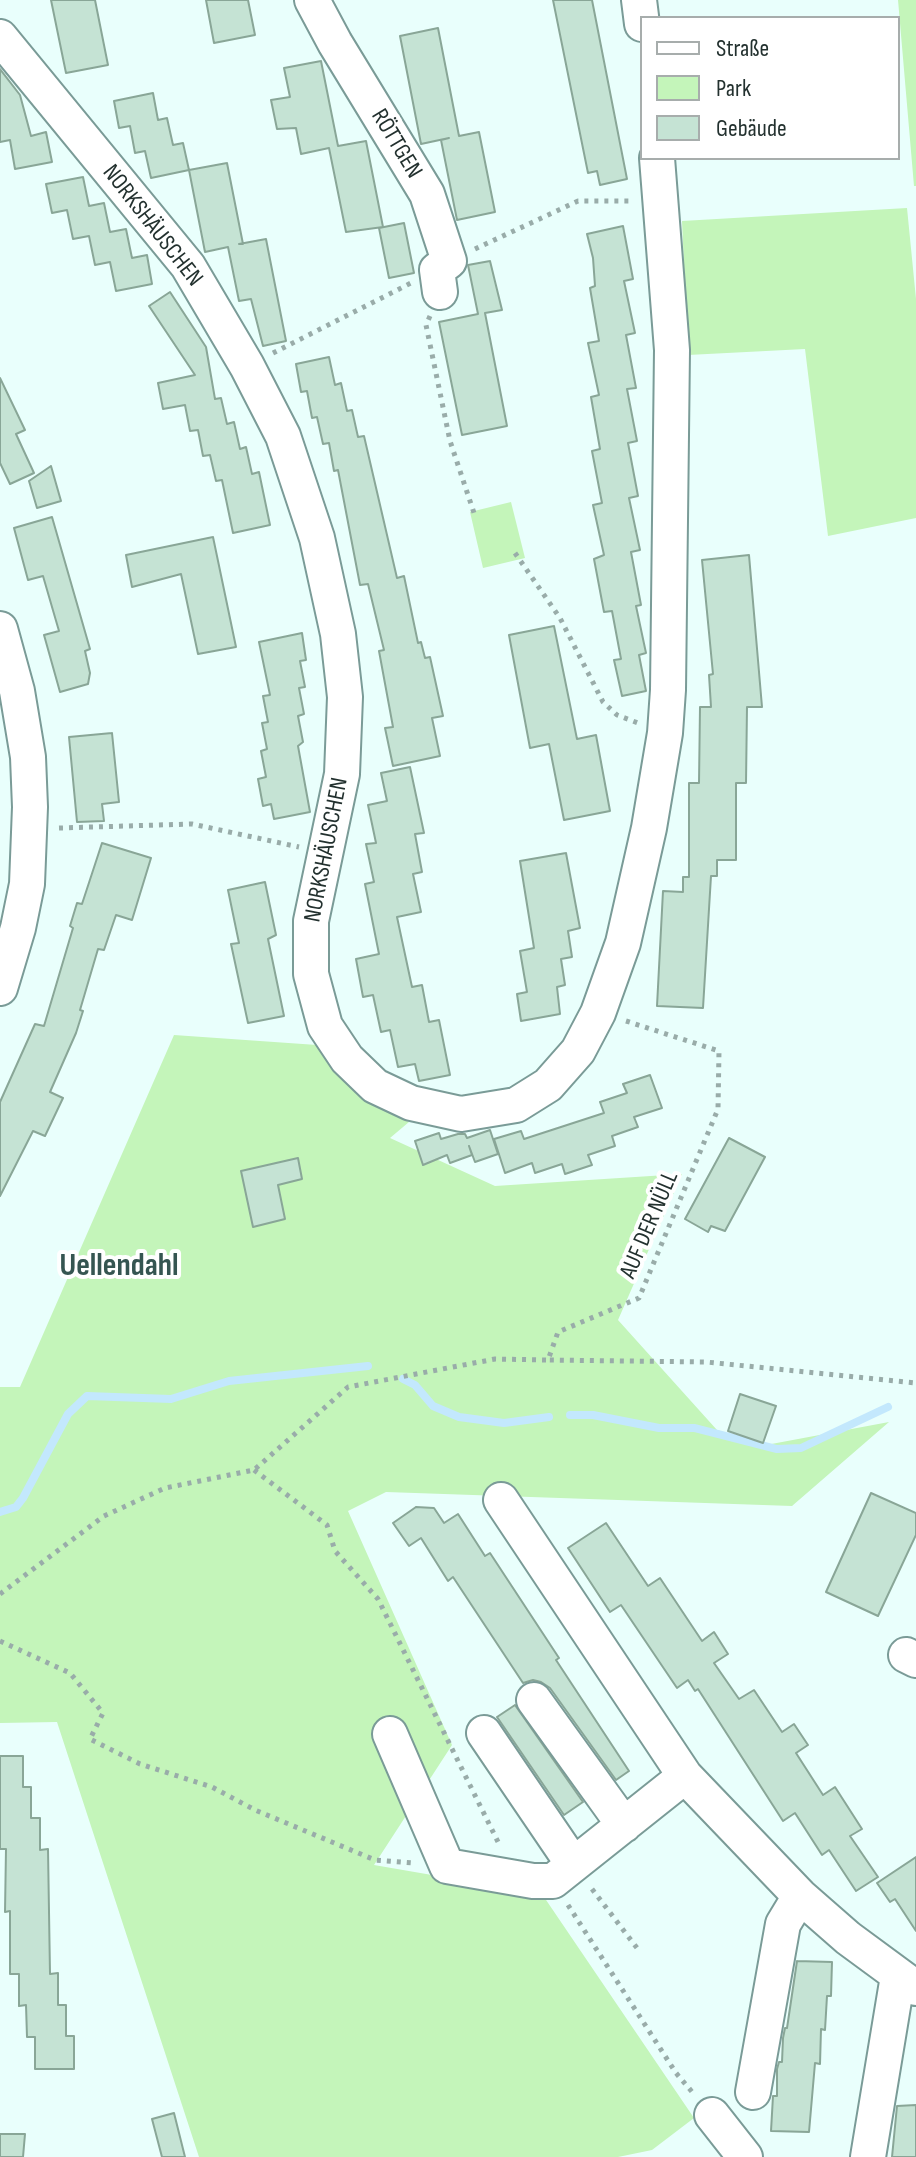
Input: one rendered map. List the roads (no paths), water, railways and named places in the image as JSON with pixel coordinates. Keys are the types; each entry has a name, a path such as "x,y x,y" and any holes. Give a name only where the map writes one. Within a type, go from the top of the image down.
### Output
{"street":[{"name":"RÖTTGEN","path":"312,0 427,194 442,274"},
{"name":"NORKSHÄUSCHEN","path":"0,37 188,266 247,366 283,436 317,538 338,634 345,697 342,774 328,853 311,921 311,974 325,1026 347,1059 375,1086 411,1103 461,1114 516,1105 548,1085 578,1051 598,1013 623,943 649,828 665,733 668,690 672,350 657,160"},
{"path":"0,629 17,691 28,757 30,829 27,884 0,988"},
{"path":"501,1500 685,1776 800,1896 848,1938 907,1982 868,2157"},
{"path":"534,1700 624,1825"},
{"path":"484,1733 563,1872"},
{"path":"390,1734 447,1866 533,1881 563,1872 685,1776"},
{"path":"753,2092 783,1924 800,1896"},
{"path":"712,2115 745,2157"}],"waterway":[{"path":"0,1512 16,1507 23,1498 68,1414 87,1396 171,1399 229,1381 368,1366"},
{"path":"403,1379 415,1385 433,1406 459,1417 504,1423 549,1417"},
{"path":"570,1415 593,1415 659,1428 695,1428 777,1449 801,1448 888,1407"}],"district":[{"name":"Uellendahl","path":"119,1267"}]}
